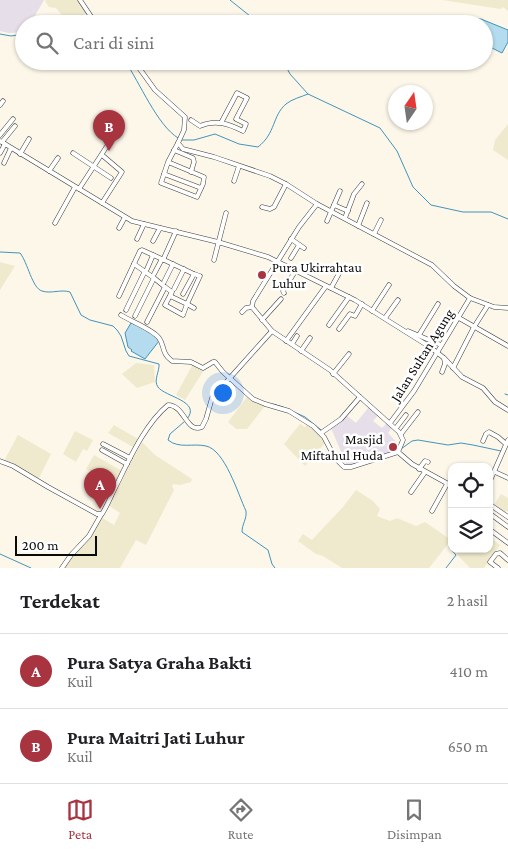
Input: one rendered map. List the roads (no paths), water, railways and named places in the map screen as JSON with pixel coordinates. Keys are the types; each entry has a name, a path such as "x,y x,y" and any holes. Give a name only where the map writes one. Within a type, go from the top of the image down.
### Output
{"street":[{"path":"80,0 90,15"},
{"path":"141,70 155,90 185,117 184,130 168,162 162,184 197,198 204,178 168,162"},
{"path":"221,123 237,93 247,98 232,126"},
{"path":"0,105 3,101"},
{"path":"0,136 13,119"},
{"path":"191,120 200,126 210,123 221,123 243,131 246,124 236,119"},
{"path":"0,153 2,142 15,126"},
{"path":"20,154 29,139"},
{"path":"179,140 180,147 188,152 214,157 260,172 286,184 317,204 432,264 454,286 470,298 499,308 508,308"},
{"path":"2,142 125,217 144,224 218,242 268,257 349,297 406,330 437,352 462,377 485,390 495,402 508,410"},
{"path":"55,223 77,188 108,146"},
{"path":"4,163 11,148"},
{"path":"174,150 194,160 191,172"},
{"path":"73,153 111,178"},
{"path":"102,155 122,172 102,203"},
{"path":"50,171 58,158"},
{"path":"234,181 239,166"},
{"path":"164,174 201,188"},
{"path":"262,207 274,207 286,184"},
{"path":"344,218 354,194 362,184"},
{"path":"327,221 340,191"},
{"path":"358,226 367,203"},
{"path":"252,307 291,239 317,204"},
{"path":"334,205 348,211"},
{"path":"214,260 226,213"},
{"path":"119,228 125,217"},
{"path":"374,234 381,220"},
{"path":"137,239 144,224"},
{"path":"153,241 160,228"},
{"path":"135,316 176,231"},
{"path":"291,239 304,248"},
{"path":"291,258 299,245"},
{"path":"119,296 142,250 200,276"},
{"path":"126,310 153,255"},
{"path":"134,264 146,270 172,292 165,305 189,318"},
{"path":"147,322 165,285 172,264"},
{"path":"331,288 342,268"},
{"path":"174,289 184,269"},
{"path":"182,315 204,270"},
{"path":"284,293 296,270"},
{"path":"183,294 194,274"},
{"path":"372,311 389,285"},
{"path":"286,341 326,286"},
{"path":"170,296 194,308"},
{"path":"329,325 349,297"},
{"name":"Jalan Sultan Agung","path":"390,423 414,391 470,298"},
{"path":"262,320 281,299"},
{"path":"385,318 398,300"},
{"path":"339,329 350,314 355,316 362,304"},
{"path":"419,335 438,304"},
{"path":"453,368 474,327 488,305"},
{"path":"242,312 246,308 252,307"},
{"path":"121,315 149,329 157,336 160,339 164,353 171,360 191,362 203,368 214,362 256,401 297,414 321,433 333,455 344,467 351,467 398,452 403,442 401,434 396,428 333,374 272,331 252,307"},
{"path":"153,310 158,312"},
{"path":"459,318 508,346"},
{"path":"406,330 441,345"},
{"path":"62,568 88,536 101,515 130,458 151,423 168,405 176,406 194,428 202,427 210,401 272,331"},
{"path":"292,344 297,336"},
{"path":"301,351 310,338"},
{"path":"333,374 349,354"},
{"path":"442,372 445,364 444,358"},
{"path":"321,433 341,418 360,397"},
{"path":"401,434 418,412"},
{"path":"396,428 406,415"},
{"path":"483,440 489,432 507,442 493,476"},
{"path":"103,444 130,458"},
{"path":"102,450 127,464"},
{"path":"398,452 419,469 448,484"},
{"path":"503,452 508,454"},
{"path":"419,469 427,460"},
{"path":"0,461 101,515"},
{"path":"411,492 425,472"},
{"path":"495,472 508,478"},
{"path":"432,511 448,487"},
{"path":"493,507 508,517"},
{"path":"493,516 508,527"},
{"path":"493,532 508,543"},
{"path":"498,568 490,562 496,554 500,553 508,560"}],"water":[{"path":"493,24 508,30 508,42 502,53 493,48"},
{"path":"131,323 148,329 159,341 145,359 131,351 128,347 125,333"}],"waterway":[{"path":"230,0 249,15"},
{"path":"0,34 15,35"},
{"path":"130,70 163,124 178,138"},
{"path":"288,70 308,94"},
{"path":"182,140 194,140 215,134 239,144 258,147 268,136 278,114 286,104 308,94 380,128 397,151 413,187 431,205 463,212 491,212 508,219"},
{"path":"0,252 20,253 35,285 39,289 45,292 70,292 81,315 90,320 113,326 121,336 129,356 159,364 156,379 158,387 162,391 181,400 190,408 187,419"},
{"path":"215,360 220,366"},
{"path":"273,404 283,407"},
{"path":"292,411 305,417 321,430"},
{"path":"184,422 170,434 168,440 181,445 206,446 213,449 219,455 230,474 246,511 242,532 268,550 275,568"},
{"path":"401,449 412,441 418,440 448,445 461,443 501,451"},
{"path":"354,464 381,455"},
{"path":"446,568 456,555 454,553"},
{"path":"0,554 31,568"}],"place":[{"name":"Pura Maitri Jati Luhur","path":"109,151"},
{"name":"Pura Ukirrahtau Luhur","path":"262,275"},
{"name":"Masjid Miftahul Huda","path":"393,447"},
{"name":"Pura Satya Graha Bakti","path":"100,509"}]}
